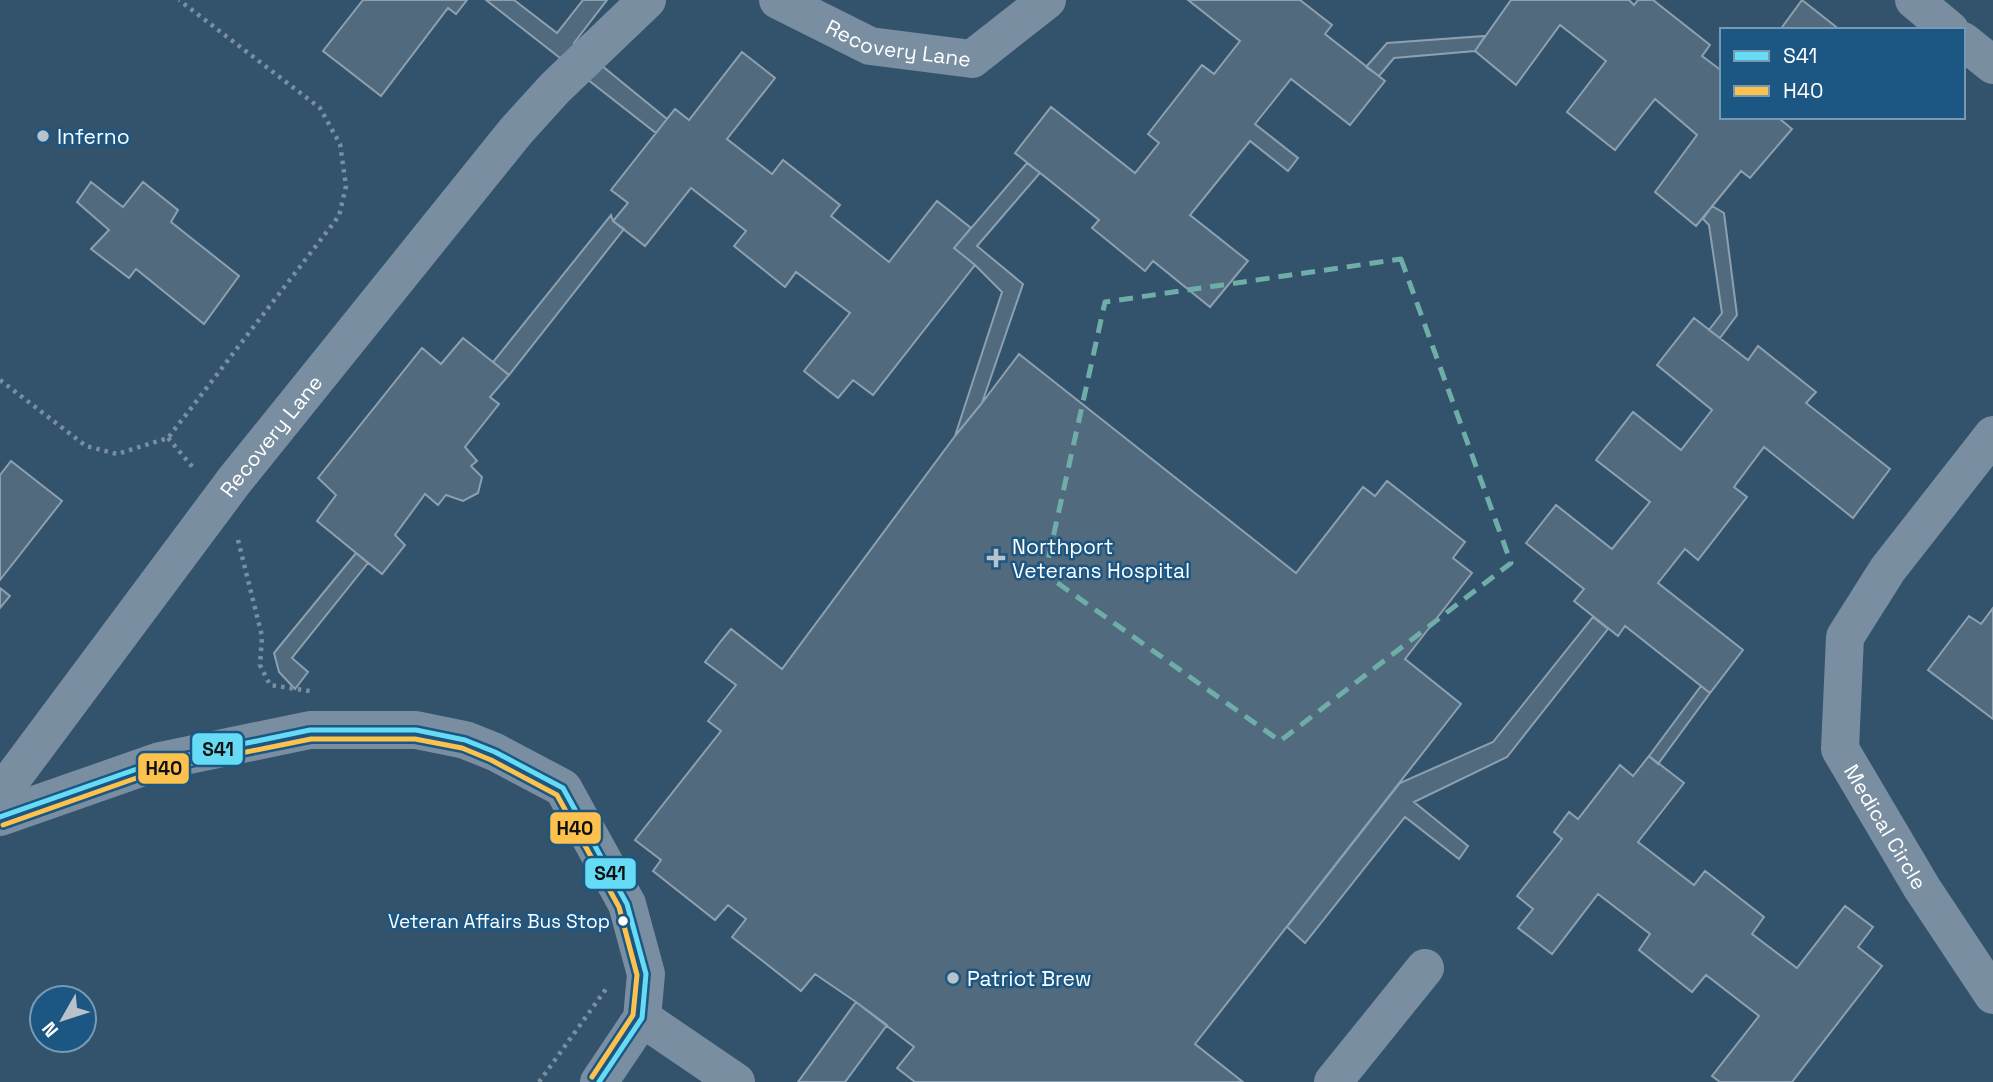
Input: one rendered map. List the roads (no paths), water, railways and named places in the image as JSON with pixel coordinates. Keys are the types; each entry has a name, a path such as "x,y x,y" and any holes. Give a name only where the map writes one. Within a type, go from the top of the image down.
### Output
{"lane":[{"name":"Recovery Lane","path":"0,795 218,503 516,131 555,88 647,0"},
{"name":"Recovery Lane","path":"778,0 870,46 972,59 1047,0"},
{"path":"1914,0 1948,28"},
{"path":"1965,43 1993,65"},
{"name":"Medical Circle","path":"1993,435 1888,569 1845,637 1840,749 1922,888 1993,995"},
{"path":"0,817 160,761 310,730 416,730 465,740 495,752 563,788 627,904 646,974 642,1018 598,1082"},
{"path":"1333,1082 1425,968"},
{"path":"642,1018 736,1082"}],"place":[{"name":"Inferno","path":"43,136"},
{"name":"Northport Veterans Hospital","path":"996,558"},
{"name":"Veteran Affairs Bus Stop","path":"623,921"},
{"name":"Patriot Brew","path":"953,978"}]}
